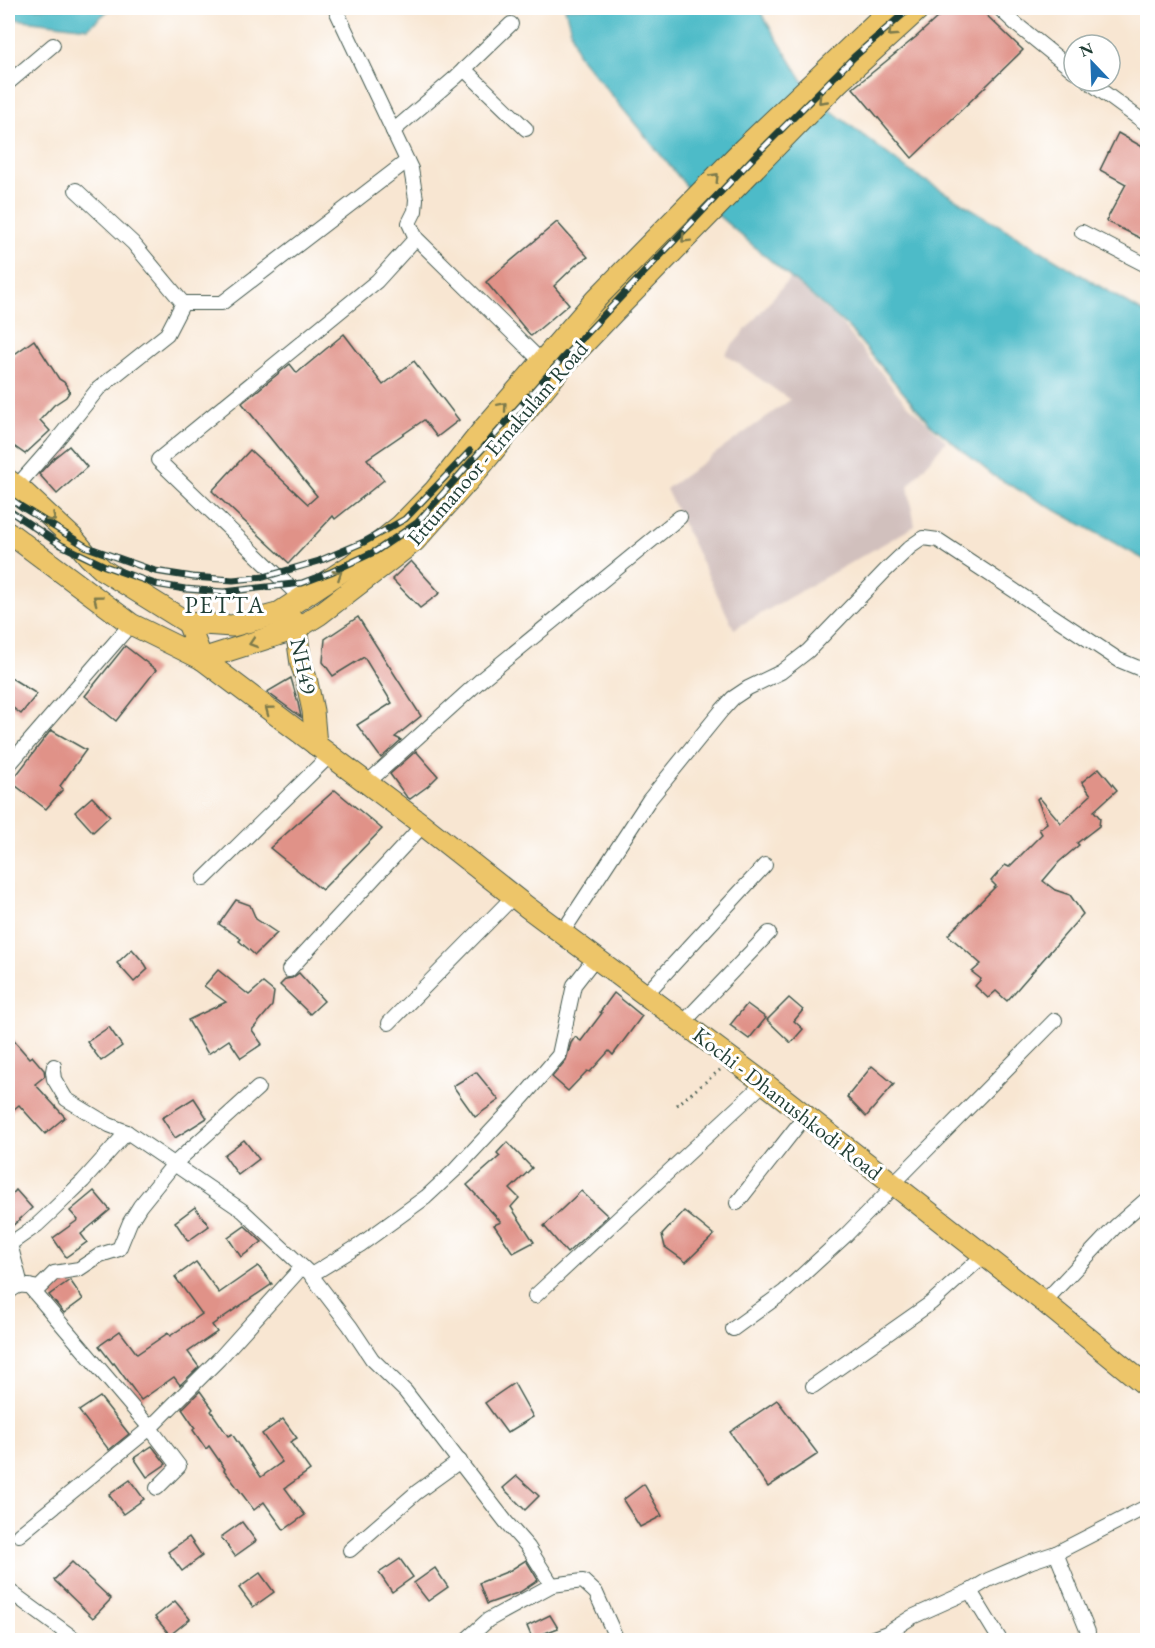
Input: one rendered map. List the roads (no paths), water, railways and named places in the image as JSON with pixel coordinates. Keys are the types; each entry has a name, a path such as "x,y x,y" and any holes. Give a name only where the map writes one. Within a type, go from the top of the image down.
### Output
{"main road":[{"path":"856,54 891,8"},
{"name":"Ettumanoor - Ernakulam Road","path":"202,660 297,629 320,614 414,540 477,471 561,368 614,312 638,272 856,54 920,8"},
{"path":"12,483 73,538 104,570 188,623 232,626 277,614 352,564 400,526 435,490 484,427 595,300 638,272"},
{"path":"595,300 614,312"},
{"path":"8,532 131,624 202,660"},
{"name":"NH49","path":"294,603 302,664 320,742"},
{"path":"188,623 202,660"},
{"name":"Kochi - Dhanushkodi Road","path":"202,660 320,742 367,783 513,897 806,1115 1148,1387"}],"street":[{"path":"335,8 411,169 416,199 415,211 409,223 416,238 541,361"},
{"path":"999,8 1062,61"},
{"path":"393,131 511,24"},
{"path":"8,83 53,45"},
{"path":"464,69 526,129"},
{"path":"1104,93 1148,125"},
{"path":"76,190 133,243 183,303 222,303 407,161"},
{"path":"1082,232 1148,266"},
{"path":"294,603 158,460 377,281 416,238"},
{"path":"12,483 60,437 98,389 167,334 183,303"},
{"path":"367,783 482,679 680,517"},
{"path":"562,933 649,800 727,704 748,688 781,672 808,651 886,570 923,538 938,540 1119,660 1148,672"},
{"path":"8,766 131,624"},
{"path":"204,879 320,742"},
{"path":"289,970 423,825"},
{"path":"645,994 765,865"},
{"path":"389,1023 513,897"},
{"path":"683,1023 769,933"},
{"path":"19,1534 150,1428 306,1271 360,1245 426,1197 455,1170 560,1054 574,985 595,958"},
{"path":"733,1329 784,1292 846,1235 893,1184 1056,1020"},
{"path":"54,1066 52,1071 54,1079 66,1099 109,1125 128,1132 243,1211 306,1271 350,1326 372,1359 405,1391 528,1547 552,1585"},
{"path":"535,1296 764,1083"},
{"path":"8,1293 15,1286 39,1287 54,1273 79,1269 99,1255 119,1249 130,1222 140,1206 174,1164 258,1088"},
{"path":"736,1203 806,1115"},
{"path":"128,1132 51,1212 37,1225 9,1243 25,1286 150,1428 179,1466 157,1488"},
{"path":"1044,1302 1116,1226 1148,1198"},
{"path":"813,1386 931,1303 984,1255"},
{"path":"350,1550 417,1492 460,1461"},
{"path":"868,1641 988,1580 1056,1552 1148,1506"},
{"path":"1056,1552 1088,1632"},
{"path":"466,1641 488,1620 552,1585 583,1581 596,1593 617,1641"},
{"path":"8,1590 76,1641"},
{"path":"970,1591 1000,1641"}],"water":[{"path":"8,8 111,8 88,28 8,18"},
{"path":"565,8 758,8 812,96 911,172 1147,315 1147,561 994,476 929,423 848,327 692,193 577,53"}],"railway":[{"path":"8,510 61,545 105,566 155,584 185,589 224,592 302,583 376,551 417,523 561,360 754,157 854,57 910,8"},
{"path":"8,497 87,547 155,571 233,580 264,577 319,561 364,542 405,519 470,451"}],"district":[{"name":"PETTA","path":"225,605"}]}
